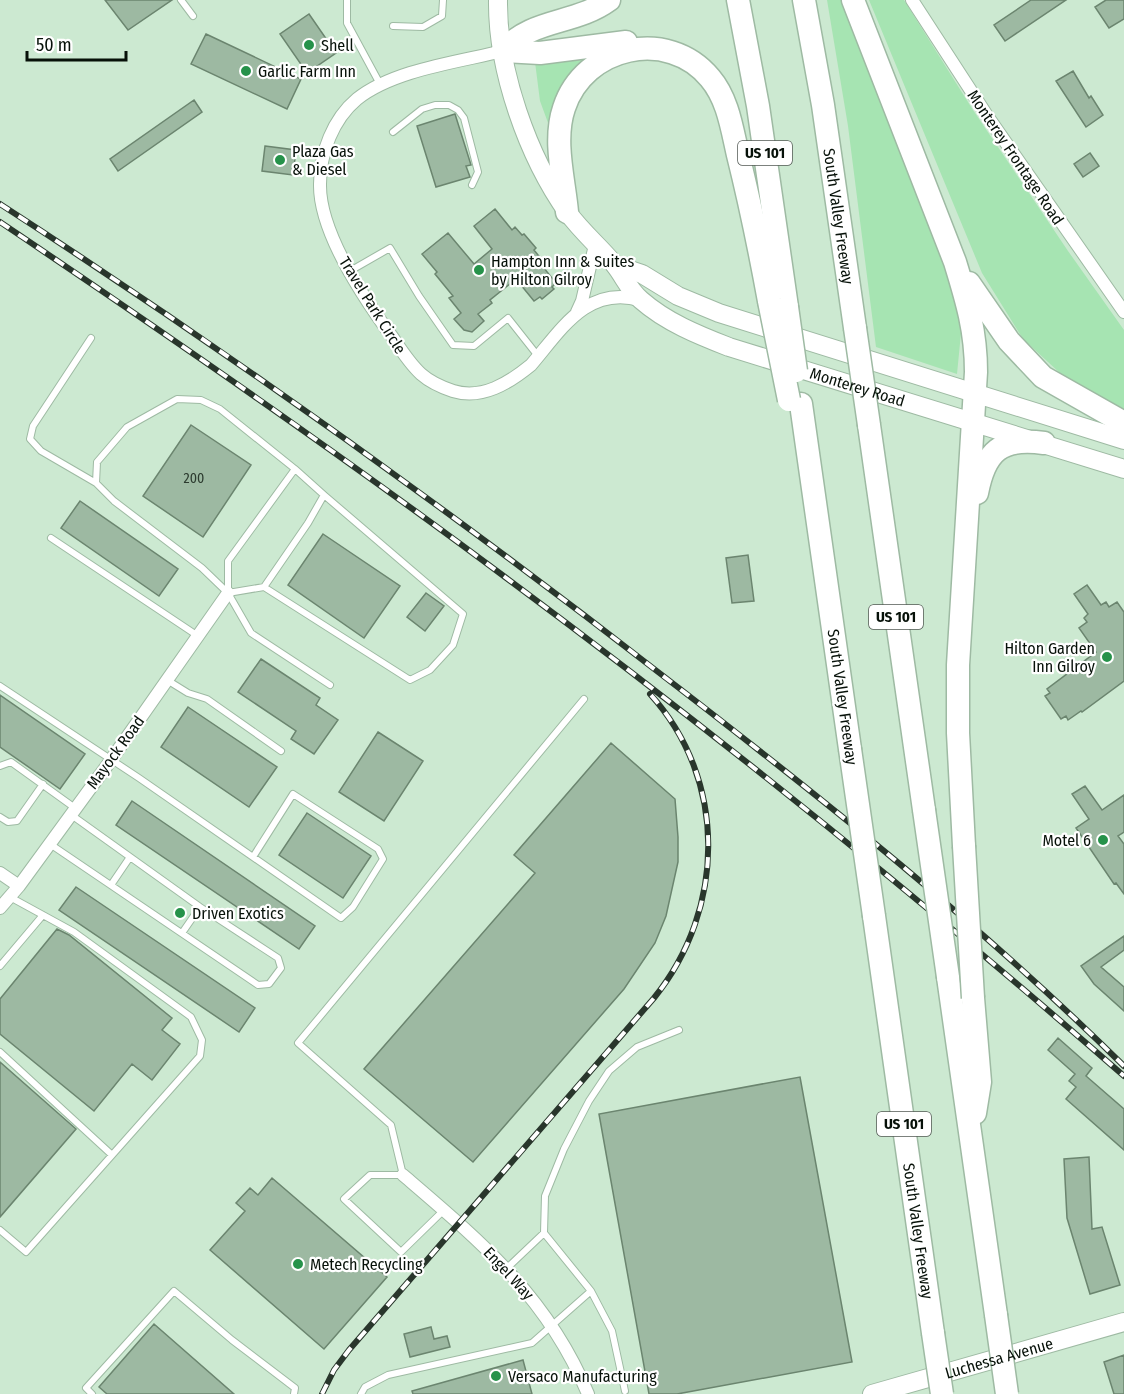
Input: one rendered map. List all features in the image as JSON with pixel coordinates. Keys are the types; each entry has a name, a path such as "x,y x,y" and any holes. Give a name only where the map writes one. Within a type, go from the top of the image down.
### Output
{"highway":[{"path":"503,51 525,32 578,16 609,0"},
{"name":"South Valley Freeway","path":"738,0 758,106 778,304 816,507 942,1394"},
{"name":"South Valley Freeway","path":"804,0 823,105 1007,1394"},
{"path":"853,0 955,262 975,335 974,392 958,664 958,733 980,1082 972,1139"},
{"path":"503,51 540,53 613,43 640,42 667,48 687,59 711,78 724,103 754,225 778,304"},
{"path":"567,212 560,145 561,124 567,100 579,80 599,62 623,51 657,50 674,53 687,59"},
{"path":"955,262 1004,335 1024,360 1043,377 1124,423"},
{"path":"958,664 976,498 982,472 989,459 1002,446 1021,441 1044,443"}],"main road":[{"name":"Monterey Road","path":"498,0 503,51 526,134 548,181 567,212 615,265 621,278 641,301 689,331 729,347 1124,469"},
{"name":"Monterey Road","path":"615,265 642,274 678,296 726,316 1124,440"},
{"name":"Luchessa Avenue","path":"873,1394 1124,1322"}],"street":[{"name":"Monterey Frontage Road","path":"912,0 991,121 1124,312"},
{"name":"Travel Park Circle","path":"503,51 407,74 380,84 356,100 344,113 333,130 321,164 319,186 322,207 330,229 350,271 373,310 406,357 420,373 435,384 455,392 472,393 490,390 515,378 531,365 577,313 591,304 610,297 641,301"},
{"name":"Travel Park Circle","path":"577,313 595,245"},
{"name":"Mayock Road","path":"0,908 19,886 111,760 228,593"},
{"path":"0,873 19,886"},
{"name":"Engel Way","path":"403,1175 507,1268 538,1304 573,1362 588,1394"}],"lane":[{"path":"181,0 193,16"},
{"path":"347,0 347,23 380,84"},
{"path":"393,26 423,27 442,16 443,0"},
{"path":"393,132 422,109 435,105 449,105 458,110 464,118 478,172 472,185"},
{"path":"350,271 390,248 418,296 453,345 474,346 508,318 538,357"},
{"path":"92,338 33,426 30,439 41,450 96,483 114,501 202,568 228,593 251,633 330,685"},
{"path":"96,483 97,462 127,427 177,399 201,400 220,409 295,469 463,614 453,645 430,670 410,680 264,587 228,593"},
{"path":"228,593 228,561 295,469"},
{"path":"264,587 308,523 324,495"},
{"path":"51,538 198,637"},
{"path":"166,680 188,693 207,699 281,751"},
{"path":"0,686 341,918 353,908 383,859 378,849 293,794 253,857"},
{"path":"444,1210 401,1252 344,1199 370,1175 403,1175 391,1125 298,1042 584,699"},
{"path":"0,766 11,762 43,784 72,811 130,857 200,907 278,958 281,968 269,984 258,985 49,844"},
{"path":"0,817 8,822 17,820 43,784"},
{"path":"111,885 130,857"},
{"path":"0,1230 26,1251 200,1056 201,1040 191,1017 74,932 10,897"},
{"path":"182,933 200,907"},
{"path":"0,966 43,915"},
{"path":"625,1391 612,1331 591,1291 544,1233 545,1196 564,1149 609,1071 637,1047 679,1030"},
{"path":"0,1052 112,1155"},
{"path":"507,1268 544,1233"},
{"path":"92,1394 86,1388 174,1291 232,1340 295,1388 294,1394"},
{"path":"361,1394 365,1386 388,1375 532,1343 591,1291"}],"green space":[{"path":"827,0 845,0 944,253 962,323 957,374 876,347 848,126"},
{"path":"869,0 904,0 973,110 1124,330 1124,412 1073,385 1023,339 982,273"},
{"path":"598,54 551,131 540,101 535,62"}],"building":[{"path":"105,0 172,0 128,30"},
{"path":"1031,0 1066,0 1005,41 994,25"},
{"path":"1106,0 1124,0 1124,19 1109,28 1095,7"},
{"path":"309,14 336,53 307,73 280,34"},
{"name":"Garlic Farm Inn","path":"206,34 301,79 287,109 191,64"},
{"path":"1073,71 1089,98 1091,96 1103,115 1086,127 1056,81"},
{"path":"194,100 202,112 118,171 110,159"},
{"path":"455,114 471,165 466,166 470,177 436,187 417,126"},
{"path":"265,146 296,150 293,175 262,171"},
{"path":"1090,153 1099,166 1083,177 1074,164"},
{"name":"Hampton Inn & Suites by Hilton Gilroy","path":"495,209 512,230 515,227 536,248 534,250 542,260 539,262 556,283 552,287 554,289 542,299 540,297 534,301 516,279 490,300 492,303 478,314 484,321 472,332 464,330 454,319 461,313 449,298 453,296 422,254 448,233 474,264 492,249 474,226"},
{"path":"191,425 251,465 203,537 143,496"},
{"path":"80,501 178,569 159,596 61,528"},
{"path":"323,534 400,586 364,638 288,585"},
{"path":"748,555 754,601 732,603 726,558"},
{"name":"Hilton Garden Inn Gilroy","path":"1087,585 1101,605 1106,602 1109,607 1117,602 1124,612 1124,681 1082,712 1068,720 1066,716 1061,719 1045,696 1050,693 1047,689 1096,652 1079,628 1087,622 1084,618 1088,614 1074,594"},
{"path":"426,593 444,606 425,631 407,617"},
{"path":"261,659 320,698 316,705 338,720 314,754 291,739 296,731 238,692"},
{"path":"0,695 85,754 60,789 0,747"},
{"path":"188,707 277,767 249,807 161,747"},
{"path":"378,732 423,761 384,821 339,792"},
{"path":"611,743 675,799 678,862 666,916 655,943 624,989 473,1162 364,1069 535,873 514,855"},
{"name":"Motel 6","path":"1085,786 1102,810 1124,795 1124,832 1118,836 1124,844 1124,894 1116,883 1114,884 1076,828 1089,819 1072,794"},
{"path":"132,801 315,926 299,949 116,825"},
{"path":"307,813 371,856 343,898 279,855"},
{"path":"76,887 255,1008 239,1032 59,910"},
{"path":"57,929 69,935 172,1018 162,1030 180,1044 152,1080 132,1064 94,1111 0,1034 0,999"},
{"path":"1124,936 1124,950 1101,967 1124,987 1124,1011 1094,984 1081,966"},
{"path":"1058,1038 1092,1068 1086,1076 1124,1109 1124,1150 1066,1099 1076,1087 1069,1081 1075,1074 1048,1050"},
{"path":"0,1062 76,1129 0,1217"},
{"path":"800,1077 852,1362 677,1394 649,1394 599,1114"},
{"path":"1089,1157 1092,1229 1102,1227 1120,1285 1090,1294 1067,1218 1064,1159"},
{"name":"Metech Recycling","path":"272,1178 387,1277 324,1349 210,1250 245,1211 236,1203 250,1188 258,1195"},
{"path":"154,1324 234,1394 107,1394 99,1387"},
{"path":"431,1327 434,1339 447,1336 450,1347 410,1357 404,1334"},
{"path":"1124,1355 1124,1394 1114,1394 1104,1362"},
{"name":"Versaco Manufacturing","path":"523,1360 532,1394 413,1394 412,1391"}],"railway":[{"path":"0,204 169,316 336,432 500,552 722,721 841,815 957,912 1014,962 1124,1066"},
{"path":"0,222 318,441 443,531 664,697 897,883 1124,1076"},
{"path":"322,1394 334,1370 349,1350 654,998 678,963 695,925 705,885 708,845 705,805 694,765 676,728 650,694"}],"place":[{"name":"Shell","path":"309,45"},
{"name":"Garlic Farm Inn","path":"246,71"},
{"name":"Plaza Gas & Diesel","path":"280,160"},
{"name":"Hampton Inn & Suites by Hilton Gilroy","path":"479,270"},
{"name":"Hilton Garden Inn Gilroy","path":"1107,657"},
{"name":"Motel 6","path":"1103,840"},
{"name":"Driven Exotics","path":"180,913"},
{"name":"Metech Recycling","path":"298,1264"},
{"name":"Versaco Manufacturing","path":"496,1376"}]}
